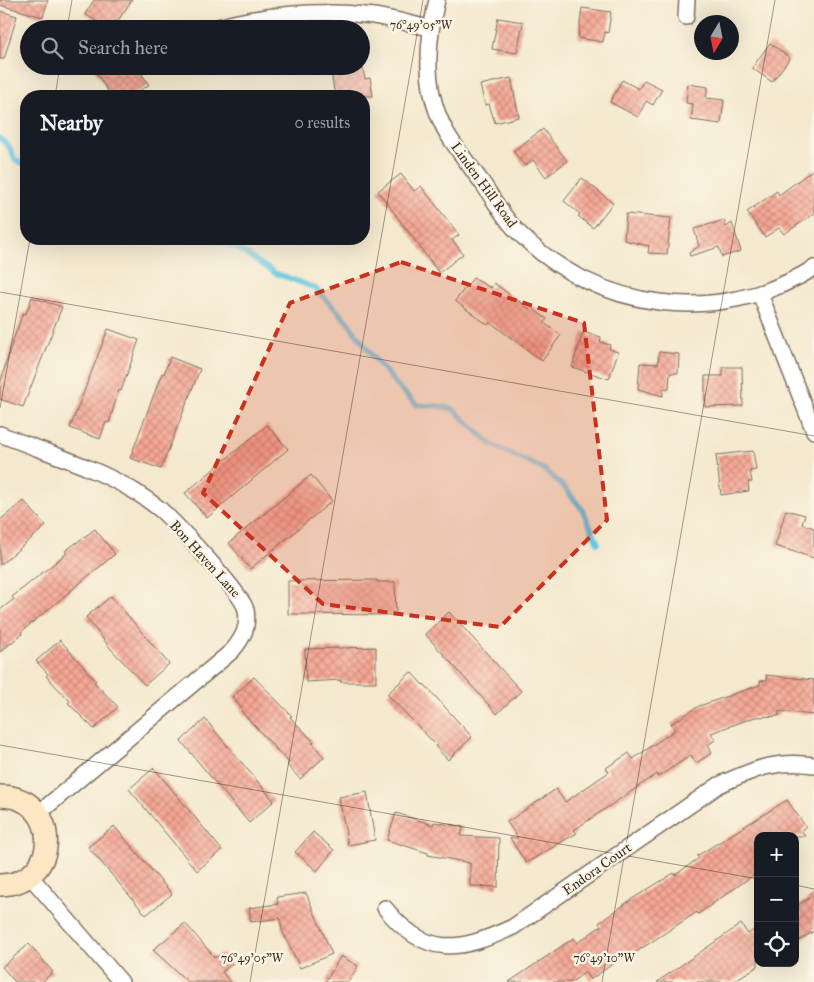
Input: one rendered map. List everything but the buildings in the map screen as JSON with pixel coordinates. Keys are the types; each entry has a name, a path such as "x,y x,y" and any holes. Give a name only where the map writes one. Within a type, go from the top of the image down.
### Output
{"street":[{"name":"Linden Hill Road","path":"437,0 430,28 427,62 433,101 448,135 518,233 552,260 592,285 623,296 662,304 710,303 760,294 796,280 814,268"},
{"path":"686,0 686,17"},
{"path":"254,20 334,13 374,16 430,28"},
{"path":"760,294 814,431"},
{"name":"Bon Haven Lane","path":"0,434 101,475 134,491 162,511 235,590 246,608 247,626 243,639 232,651 39,814"},
{"name":"Endora Court","path":"384,908 398,925 417,939 439,946 462,946 489,938 513,927 718,785 751,770 776,763 814,765"},
{"path":"0,796 11,796 26,802 39,814 46,829 47,846 42,863 30,876 11,885 0,885"},
{"path":"30,876 121,982"}],"highlighted area":[{"path":"401,262 584,323 607,520 500,627 323,604 203,493 290,303"}],"waterway":[{"path":"0,138 10,148 15,160 20,162"},
{"path":"228,245 237,248 275,273 315,288 347,321 374,358 400,389 417,405 453,409 492,445 545,470 565,488 582,509 598,543"}]}
